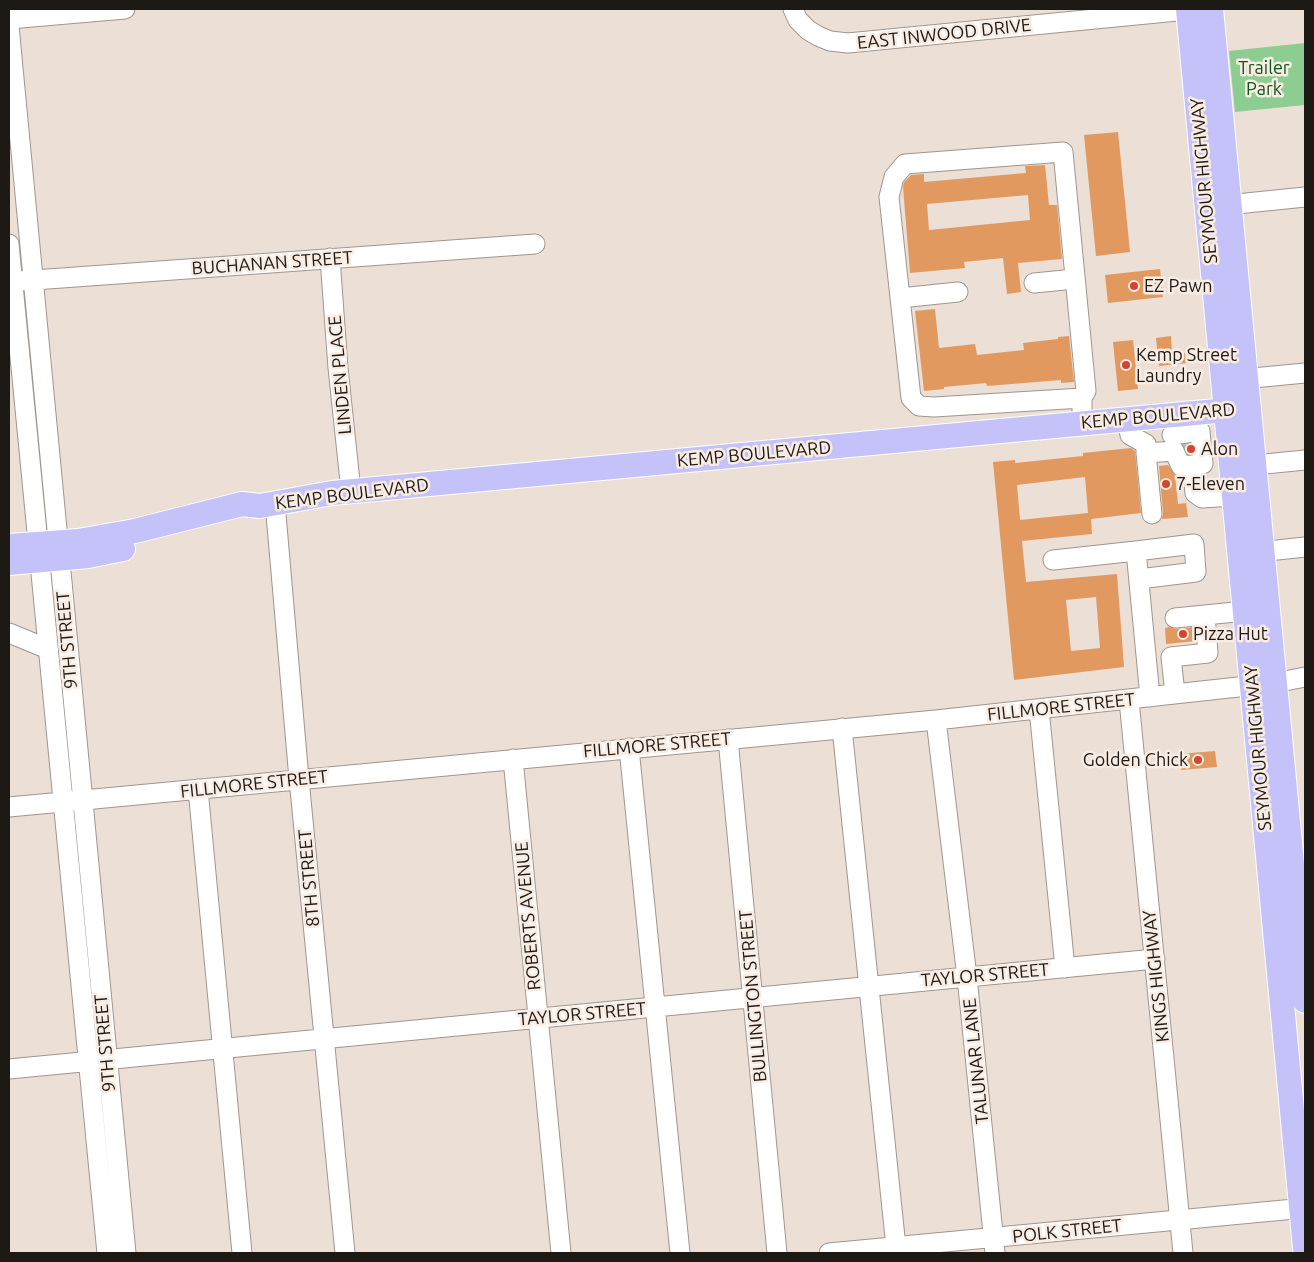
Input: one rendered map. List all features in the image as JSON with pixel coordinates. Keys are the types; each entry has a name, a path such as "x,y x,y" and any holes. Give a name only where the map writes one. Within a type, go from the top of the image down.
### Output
{"main road":[{"name":"SEYMOUR HIGHWAY","path":"1191,9 1206,207 1245,611 1264,685"},
{"name":"SEYMOUR HIGHWAY","path":"1211,9 1264,552 1264,685 1288,944 1305,1248"},
{"name":"KEMP BOULEVARD","path":"9,546 88,556 155,542 241,517 268,504 351,491 1127,419 1184,444 1226,410 1249,408"},
{"name":"KEMP BOULEVARD","path":"9,564 49,551"},
{"name":"SEYMOUR HIGHWAY","path":"1288,944 1305,1001"}],"street":[{"path":"9,19 125,9"},
{"name":"EAST INWOOD DRIVE","path":"793,9 798,20 818,36 830,41 848,43 1191,9"},
{"name":"9TH STREET","path":"9,26 33,280 49,551 48,649 106,1253"},
{"path":"1082,398 934,407 919,406 910,398 888,197 894,177 905,164 1062,152 1086,391 1082,398 1082,423"},
{"path":"1206,207 1305,196"},
{"name":"9TH STREET","path":"9,244 11,282 82,801 126,1253"},
{"name":"BUCHANAN STREET","path":"11,282 535,244"},
{"name":"LINDEN PLACE","path":"330,258 338,368 351,491"},
{"path":"1034,283 1075,279"},
{"path":"900,298 958,292"},
{"path":"1223,381 1305,372"},
{"path":"1029,401 1032,428"},
{"path":"1127,419 1130,435 1146,444 1152,514"},
{"path":"1184,444 1195,493 1202,498 1234,496"},
{"path":"1146,453 1184,444 1229,445"},
{"path":"1255,465 1305,460"},
{"name":"8TH STREET","path":"268,504 299,779 345,1253"},
{"path":"1053,560 1194,544 1196,572 1139,579"},
{"path":"1240,554 1305,547"},
{"path":"1136,551 1150,697"},
{"path":"1175,618 1245,611"},
{"path":"1175,694 1171,657 1208,653 1204,615"},
{"path":"9,632 48,649"},
{"name":"FILLMORE STREET","path":"9,808 936,720 1264,685 1305,677"},
{"name":"KINGS HIGHWAY","path":"1129,700 1183,1253"},
{"path":"1039,709 1065,968"},
{"name":"TALUNAR LANE","path":"936,720 967,977 994,1246"},
{"path":"842,728 896,1247"},
{"name":"BULLINGTON STREET","path":"728,739 777,1253"},
{"path":"629,748 680,1253"},
{"name":"ROBERTS AVENUE","path":"513,759 561,1253"},
{"path":"198,789 242,1253"},
{"name":"TAYLOR STREET","path":"9,1069 1155,959"},
{"name":"POLK STREET","path":"829,1253 896,1247 994,1246 1180,1219 1303,1208"}],"green space":[{"name":"Trailer Park","path":"1305,43 1305,105 1235,112 1229,51"}],"building":[{"path":"1118,132 1130,252 1096,256 1084,135"},
{"path":"1045,165 1049,205 1057,205 1062,259 1018,263 1021,292 1007,294 1003,258 964,262 965,268 910,273 903,187 904,182 911,175 924,174 924,182 1026,173 1025,166","holes":["1028,195 1030,220 929,230 927,204"]},
{"name":"EZ Pawn","path":"1160,269 1163,297 1108,303 1105,275"},
{"path":"935,309 939,348 975,344 977,355 1024,350 1023,343 1069,336 1074,382 1061,383 1061,380 987,386 986,383 924,391 915,311"},
{"path":"1171,336 1172,354 1185,353 1186,363 1159,366 1156,338"},
{"name":"Kemp Street Laundry","path":"1133,340 1138,389 1118,391 1113,342"},
{"path":"1131,448 1135,451 1141,513 1091,519 1092,534 1022,541 1026,582 1117,574 1124,667 1014,680 993,462 1015,460 1015,463 1083,456 1083,453","holes":["1085,477 1088,513 1020,520 1017,485","1096,597 1100,648 1071,651 1066,600"]},
{"name":"7-Eleven","path":"1168,465 1175,475 1178,504 1186,503 1188,517 1162,519 1159,466"},
{"name":"Pizza Hut","path":"1195,627 1196,641 1166,644 1165,628 1176,629"},
{"name":"Golden Chick","path":"1215,751 1217,767 1181,770 1179,754"}],"tunnel":[{"path":"1182,450 1200,448"}],"place":[{"name":"EZ Pawn","path":"1134,286"},
{"name":"Kemp Street Laundry","path":"1126,365"},
{"name":"Alon","path":"1191,449"},
{"name":"7-Eleven","path":"1166,484"},
{"name":"Pizza Hut","path":"1183,634"},
{"name":"Golden Chick","path":"1198,760"}]}
